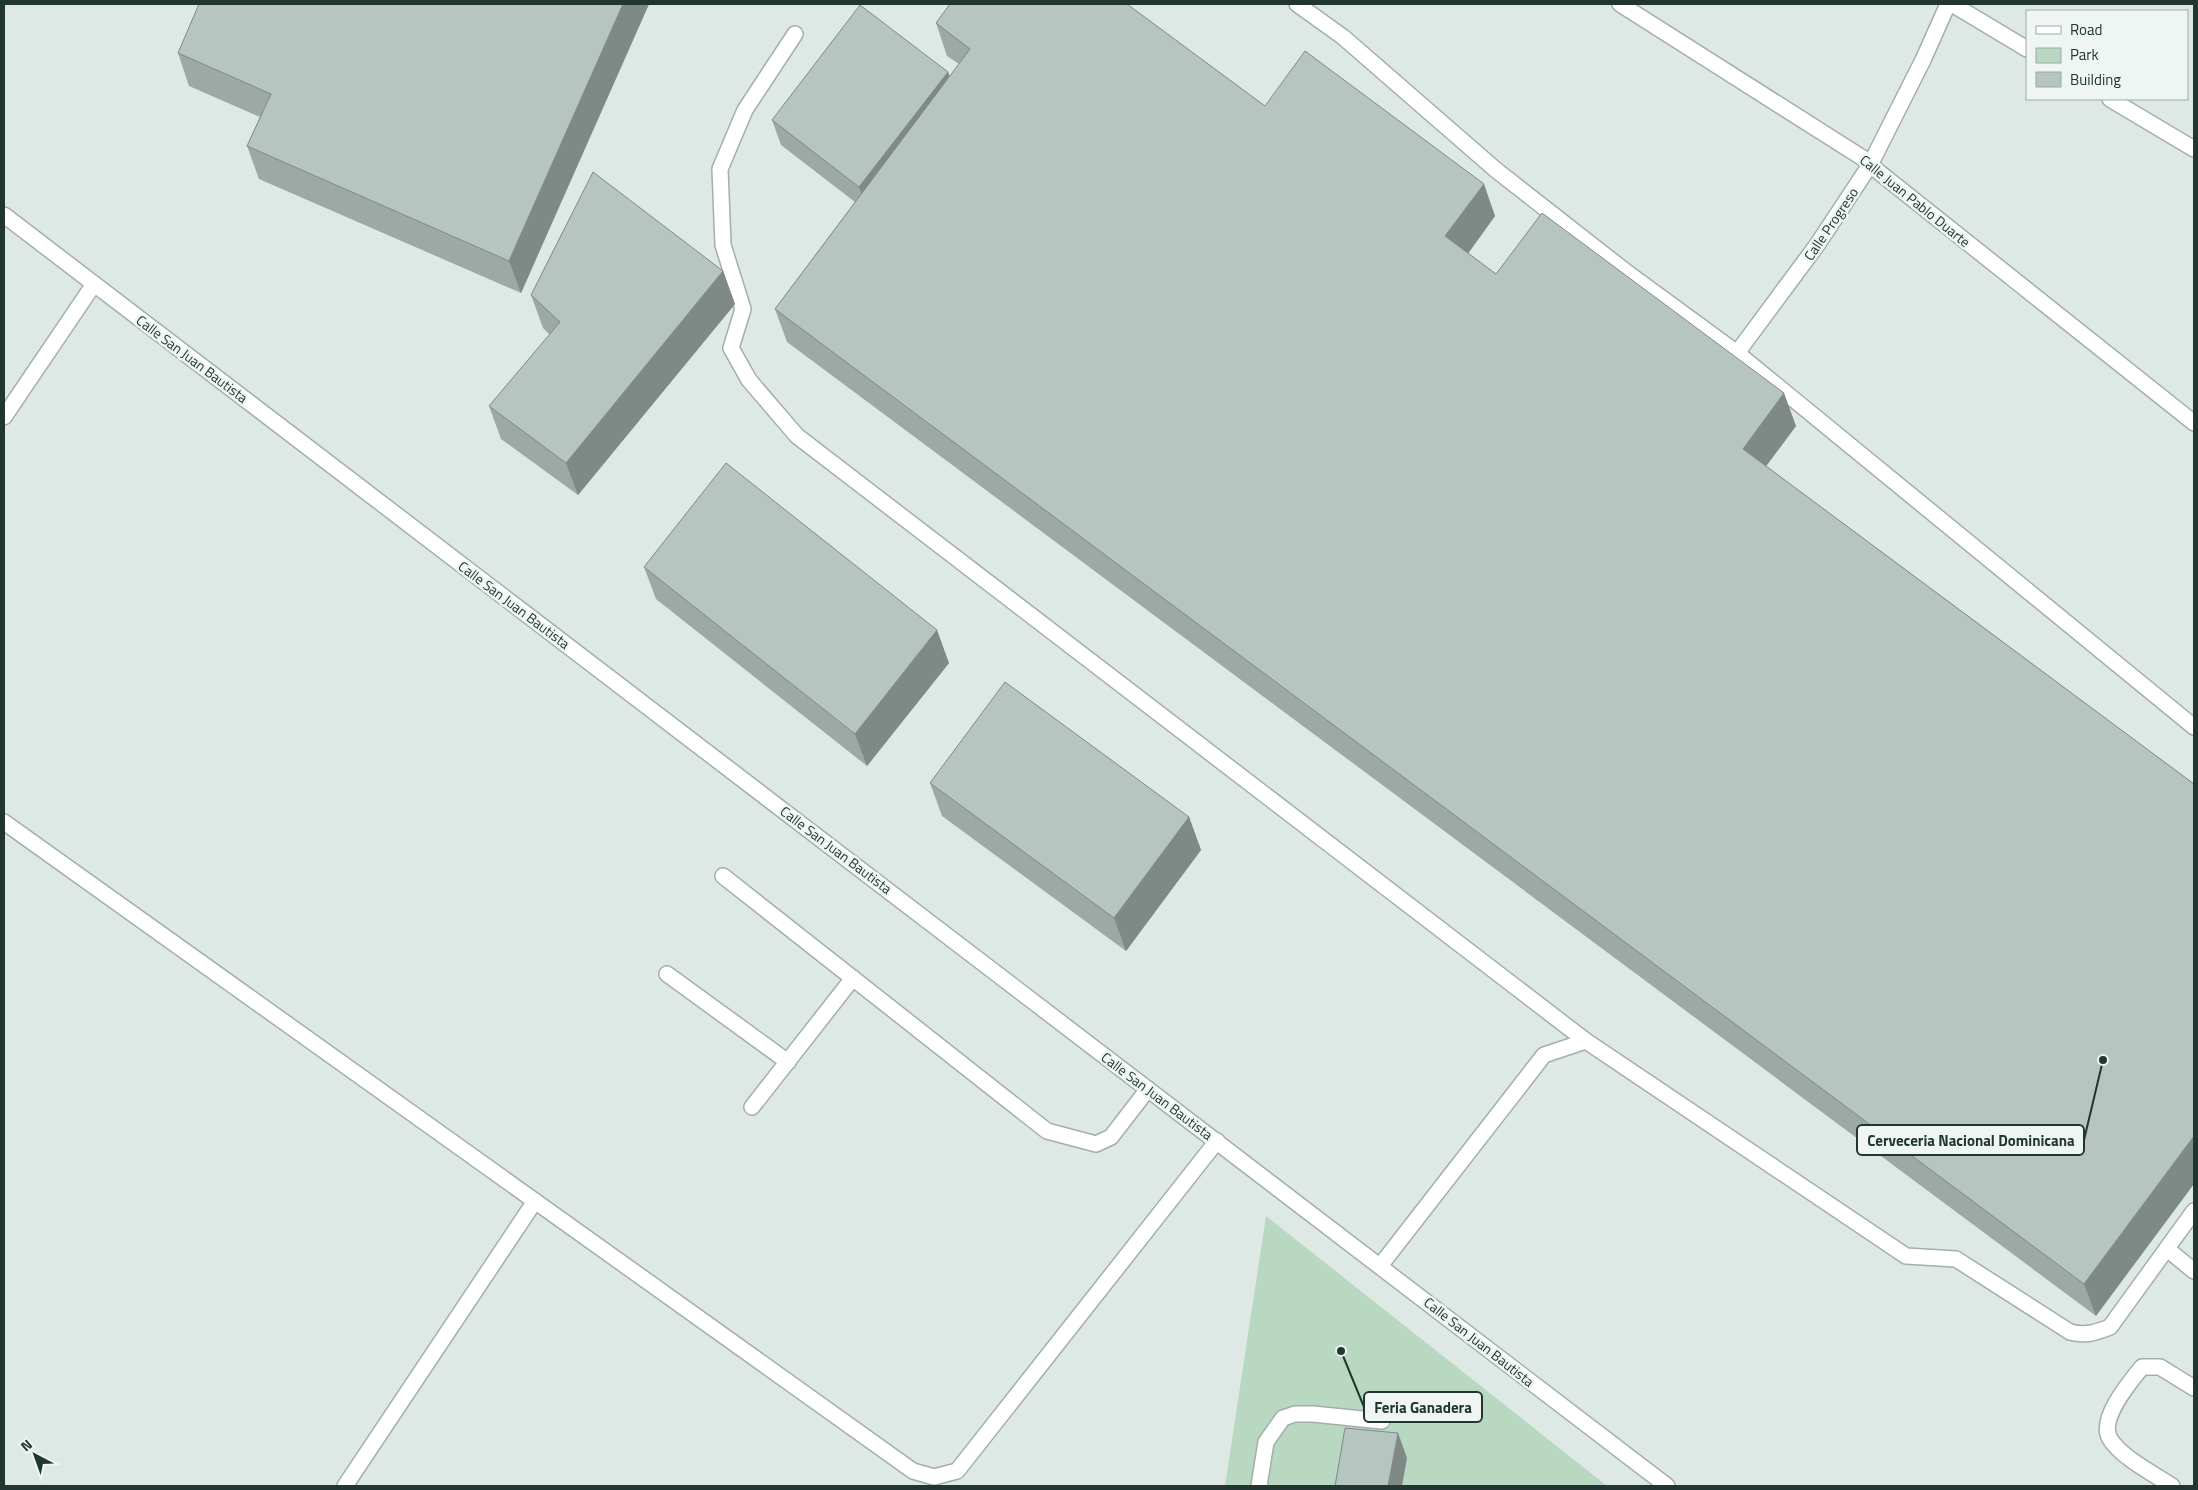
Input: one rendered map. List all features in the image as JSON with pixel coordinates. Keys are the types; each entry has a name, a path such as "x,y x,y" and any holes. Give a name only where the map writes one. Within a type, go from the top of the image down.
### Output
{"street":[{"path":"1297,4 1342,37 1496,170 1625,271 1737,353 2194,727"},
{"name":"Calle Juan Pablo Duarte","path":"1620,4 1869,162 1870,165 2194,423"},
{"name":"Calle Progreso","path":"1737,353 1818,245 1870,165 1923,60 1948,4"},
{"path":"1952,4 2026,47"},
{"path":"795,34 745,110 720,170 723,246 743,309 731,348 749,380 797,436 1586,1041 1906,1256 1956,1259 2070,1332 2082,1335 2093,1334 2110,1328 2194,1210"},
{"path":"2112,100 2194,149"},
{"name":"Calle San Juan Bautista","path":"4,215 1667,1486"},
{"path":"4,417 94,284"},
{"path":"4,822 913,1472 934,1477 957,1471 1217,1141"},
{"path":"723,876 1047,1131 1096,1144 1111,1137 1148,1089"},
{"path":"667,974 788,1062"},
{"path":"752,1108 853,978"},
{"path":"1380,1266 1544,1054 1586,1041"},
{"path":"345,1486 535,1201"},
{"path":"2167,1249 2194,1271"},
{"path":"2172,1486 2121,1452 2109,1438 2108,1420 2122,1392 2142,1368 2160,1367 2194,1388"},
{"path":"1259,1486 1266,1442 1283,1418 1296,1414 1313,1414 1382,1421"}],"green space":[{"path":"1266,1216 1607,1486 1225,1486"}],"building":[{"path":"199,4 623,4 509,261 247,146 271,94 178,53"},
{"path":"950,4 1127,4 1265,106 1305,51 1484,184 1445,236 1496,274 1542,213 1784,393 1743,449 2194,784 2194,1136 2084,1284 775,309 970,49 936,23"},
{"path":"860,5 948,72 859,187 772,120"},
{"path":"593,172 723,271 566,463 489,406 560,322 531,295"},
{"path":"726,463 937,630 855,734 644,567"},
{"path":"1005,682 1189,817 1114,918 930,783"},
{"path":"1345,1428 1398,1433 1388,1486 1335,1486"}],"place":[{"name":"Cerveceria Nacional Dominicana","path":"2103,1060"},
{"name":"Feria Ganadera","path":"1341,1351"}]}
